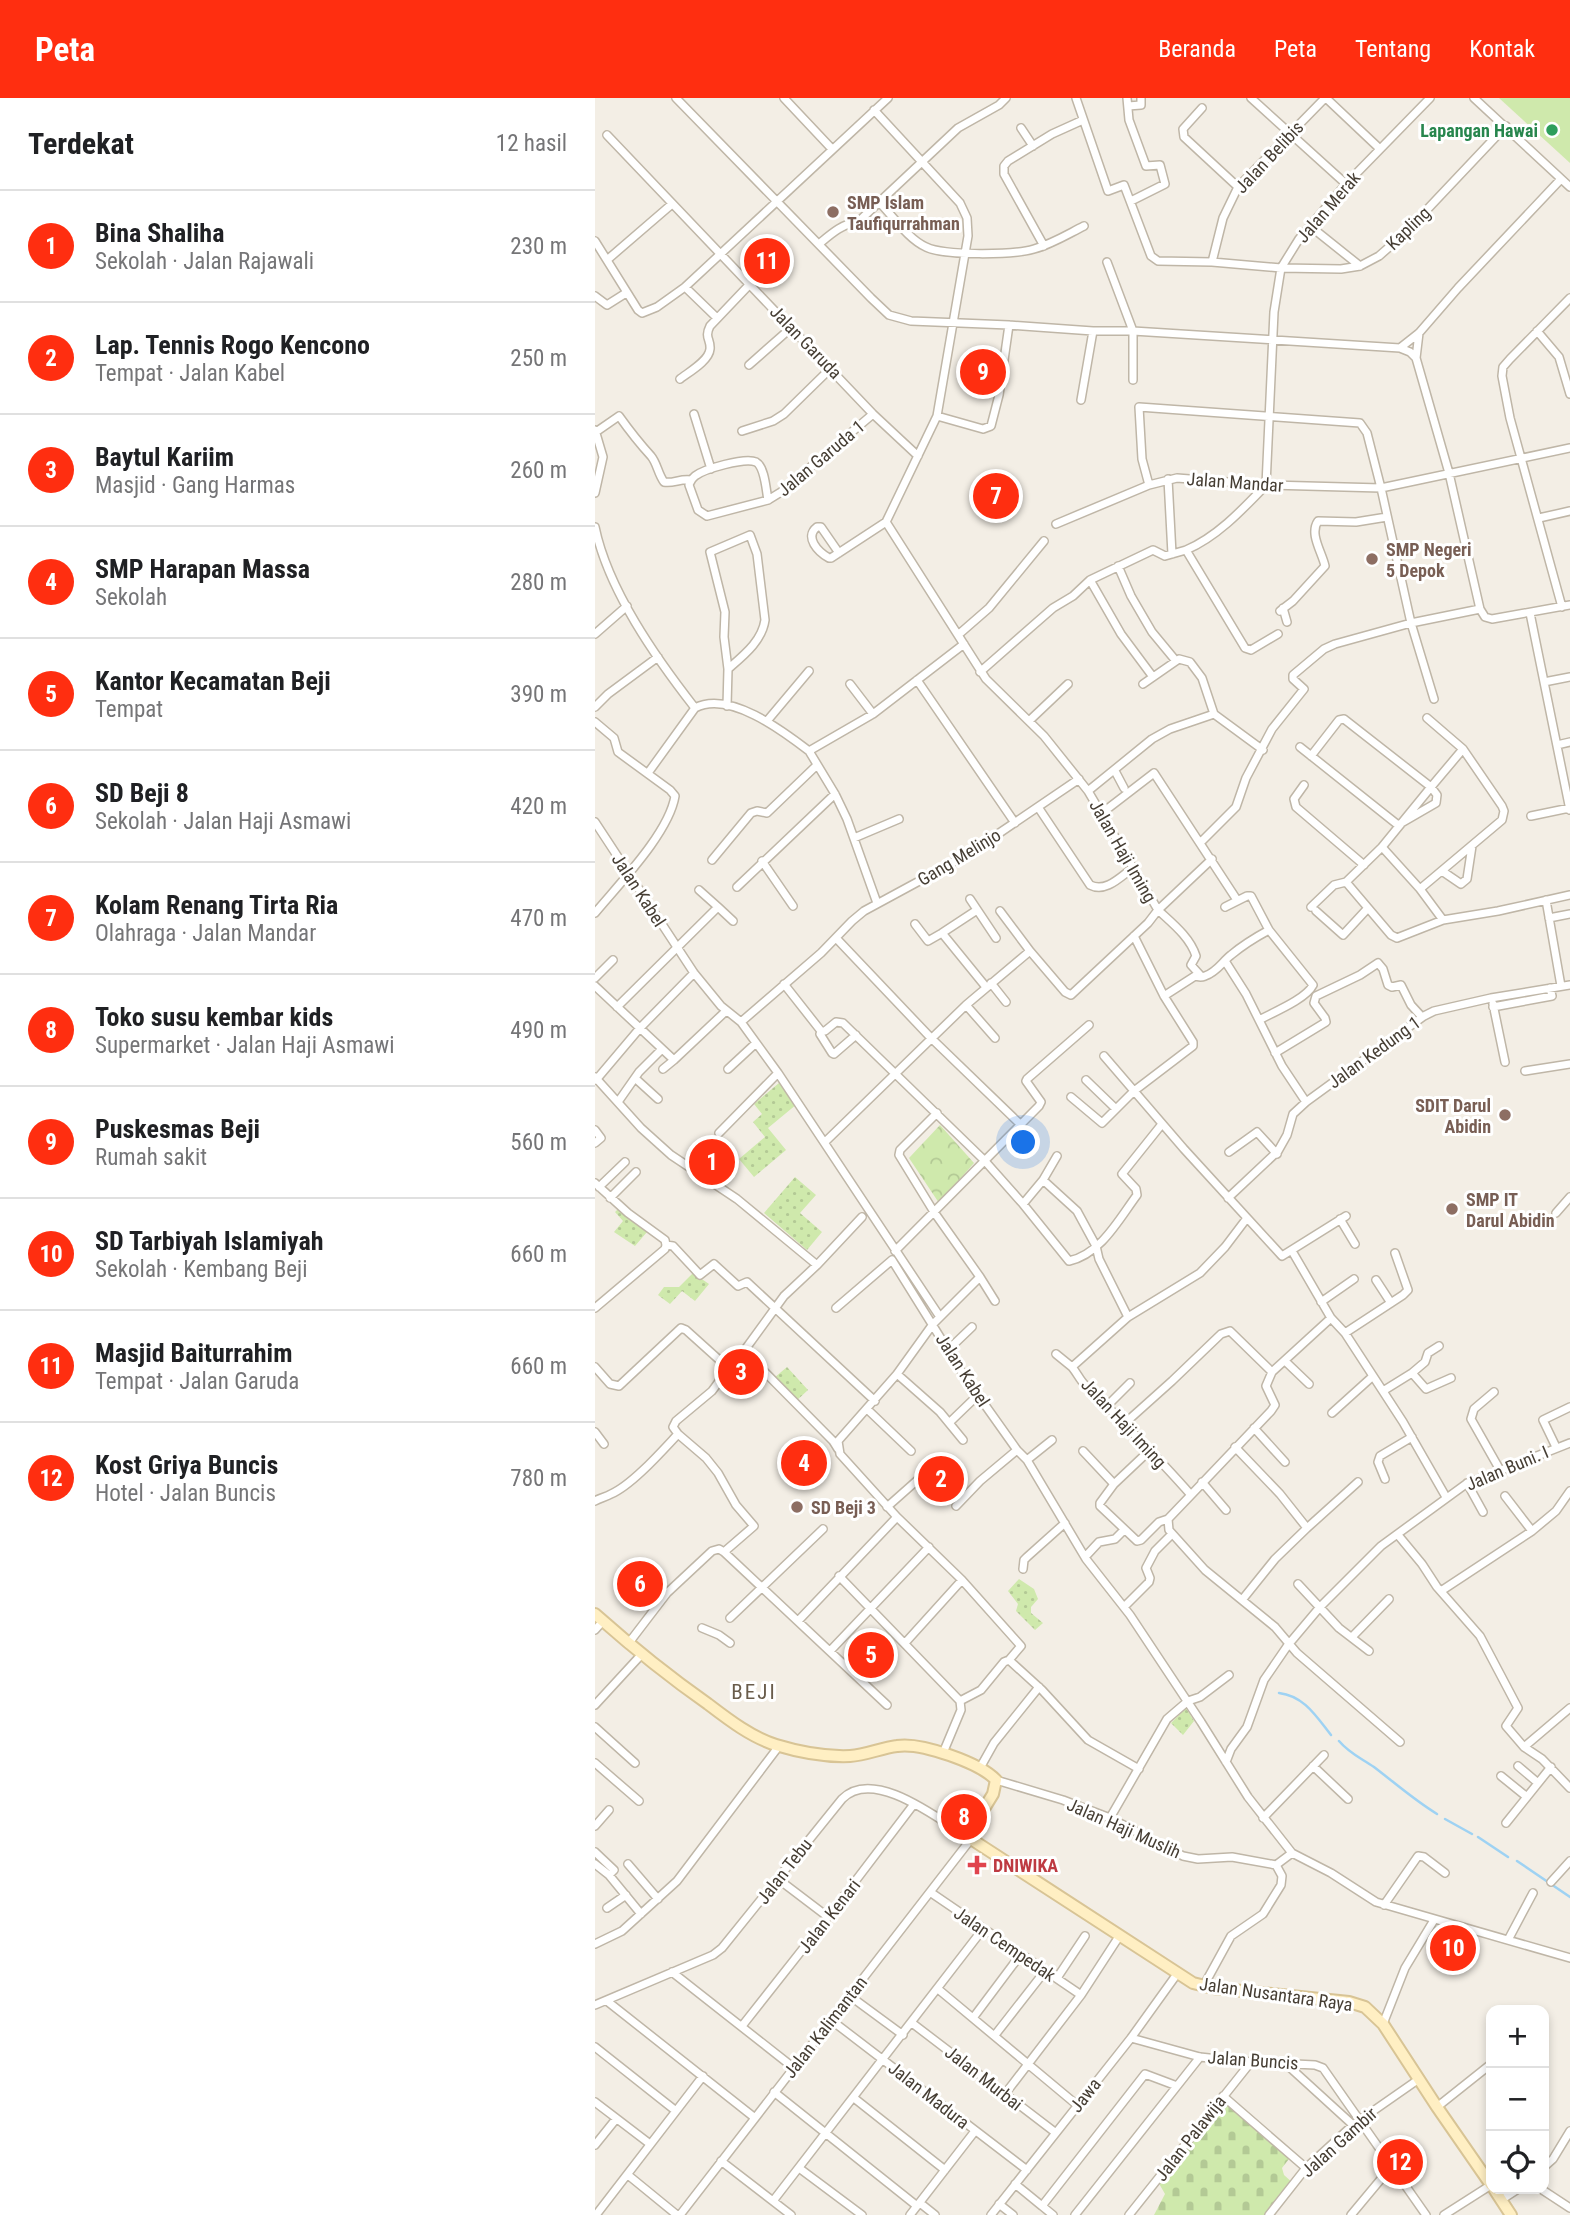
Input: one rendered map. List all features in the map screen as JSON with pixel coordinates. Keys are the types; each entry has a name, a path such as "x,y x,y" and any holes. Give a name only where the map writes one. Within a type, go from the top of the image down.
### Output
{"street":[{"path":"676,98 889,315 911,321 954,324 1133,331 1400,348 1412,353 1416,358"},
{"path":"784,98 832,149"},
{"path":"818,244 837,229 859,221 958,128 999,106 1006,98"},
{"path":"1076,98 1092,158 1108,191 1124,184 1131,201 1165,184 1160,165 1146,166 1129,120 1127,102 1141,105 1141,98"},
{"path":"1251,98 1346,184"},
{"path":"1326,98 1380,149"},
{"name":"Jalan Belibis","path":"1212,262 1220,227 1238,187 1326,98"},
{"name":"Jalan Merak","path":"1266,485 1272,339 1281,268 1310,226 1346,184 1430,98"},
{"path":"1474,98 1570,187"},
{"path":"595,241 626,293 642,313 657,307 685,287 884,99"},
{"path":"1202,108 1183,129 1184,137 1238,187"},
{"path":"839,553 824,531 817,527 812,531 811,537 824,555 831,558 839,553 886,522 937,416 968,226 964,210 955,196 874,110"},
{"path":"1044,246 1003,171 1009,161 1052,134 1083,120"},
{"name":"Kapling","path":"1131,201 1153,259 1159,261 1281,268 1341,269 1360,266 1379,256 1403,235 1506,126"},
{"path":"1021,128 1033,146"},
{"name":"Jalan Garuda","path":"607,135 873,414 918,456"},
{"path":"1400,348 1419,333 1561,179"},
{"path":"879,202 925,247 965,253 1019,252 1044,246 1084,226"},
{"path":"607,260 672,204"},
{"path":"1310,226 1360,266"},
{"path":"1107,262 1133,331 1133,380"},
{"path":"680,379 704,360 710,348 706,334 717,318 750,284"},
{"path":"685,287 717,318"},
{"path":"595,296 607,305 626,293"},
{"path":"1419,333 1416,358 1448,473 1480,609 1485,617 1492,619 1566,606 1551,572 1510,418 1502,372 1503,367 1570,298"},
{"path":"937,416 983,429 991,426 999,395 1009,325"},
{"path":"749,365 792,327"},
{"path":"1081,400 1093,331"},
{"path":"1537,331 1559,357 1570,394"},
{"path":"742,431 773,421 784,414 831,368"},
{"path":"1149,485 1142,460 1139,407 1361,424 1367,433 1411,622 1434,699"},
{"path":"694,414 711,469"},
{"name":"Jalan Garuda 1","path":"768,500 760,466 755,462 739,462 711,469 696,475 689,485 698,510 707,516 768,500 873,414"},
{"path":"595,493 603,457 595,431 619,416 652,458 664,482 681,478 691,480"},
{"name":"Jalan Mandar","path":"1056,524 1168,479 1195,478 1266,485 1381,488 1570,448"},
{"path":"1168,479 1172,554"},
{"path":"980,672 1053,608 1073,596 1090,580 1153,550 1163,555 1186,550 1210,536 1266,485"},
{"path":"1538,518 1570,511"},
{"path":"1287,622 1282,610 1325,566 1315,536 1314,528 1318,521 1356,522 1387,517"},
{"name":"Jalan Haji Iming","path":"886,522 980,672 1065,760 1088,791 1158,910 1071,995 1065,992 1030,951"},
{"path":"595,527 597,551 627,606 657,657 695,708"},
{"path":"727,706 725,612 710,552 750,535 764,597 764,626 750,649 728,669"},
{"path":"958,635 989,608 1044,541"},
{"path":"1186,550 1245,648 1251,650 1278,634"},
{"path":"1118,566 1131,596 1152,632 1176,661"},
{"path":"1090,580 1121,634 1153,677"},
{"path":"595,634 627,606"},
{"path":"1201,842 1236,807 1246,778 1272,729 1304,689 1293,679 1293,675 1324,649 1411,622 1480,609"},
{"path":"1530,613 1570,809 1531,816"},
{"path":"809,751 873,714 964,644"},
{"path":"595,707 657,657"},
{"path":"1143,684 1176,661 1186,660 1197,670 1214,714 1263,750"},
{"path":"767,721 809,671"},
{"path":"1544,682 1570,677"},
{"path":"917,680 1015,823"},
{"path":"850,684 873,714"},
{"path":"1029,721 1068,684"},
{"path":"648,773 695,708 706,704 727,706 767,721 809,751 835,794 877,903"},
{"path":"1088,791 1152,739 1170,729 1214,714"},
{"path":"1420,889 1502,820 1504,811 1463,749 1427,718"},
{"path":"1311,756 1339,720 1345,719 1431,787 1437,795 1436,803 1398,825"},
{"path":"595,722 614,738 618,752 673,793 674,802 659,833 595,913"},
{"path":"1557,745 1570,742"},
{"path":"1300,747 1398,825"},
{"path":"1368,908 1343,935 1313,909 1333,885 1346,882 1382,847 1463,749"},
{"path":"712,860 751,813 767,813 817,766"},
{"path":"1115,771 1124,788"},
{"path":"1102,813 1154,773 1237,900"},
{"name":"Gang Melinjo","path":"741,1022 821,953 852,921 877,903 947,866 1079,779"},
{"path":"1304,785 1294,799 1296,807 1364,865"},
{"path":"737,887 835,794"},
{"path":"1038,807 1090,884 1098,889 1105,888 1134,867"},
{"path":"854,838 898,819"},
{"name":"Jalan Kabel","path":"595,822 694,973 726,1011 741,1022 825,1142 940,1317 933,1324 948,1350 1017,1450 1027,1460 1085,1557 1124,1607 1263,1818 1292,1853"},
{"path":"1442,870 1457,882 1465,883 1472,845"},
{"path":"1382,847 1420,889 1443,920"},
{"path":"1202,977 1191,965 1196,956 1194,950 1183,934 1158,910 1212,859"},
{"path":"762,861 793,906"},
{"path":"1346,882 1391,935 1397,938 1443,920 1570,895"},
{"path":"699,890 733,921"},
{"path":"1225,907 1247,895 1251,896 1269,930 1313,985 1311,990 1259,1020"},
{"path":"970,899 996,938"},
{"path":"1546,900 1566,986"},
{"path":"617,1007 718,907"},
{"path":"915,923 929,941 977,911"},
{"path":"825,1142 966,1005 1030,951 1000,911"},
{"path":"1549,918 1570,914"},
{"path":"1164,996 1195,976 1202,977 1220,967 1251,940 1269,930"},
{"path":"943,933 1006,1002"},
{"path":"1071,1097 1102,1124 1134,1091 1193,1046 1134,936"},
{"path":"836,938 931,1038 1020,1124"},
{"path":"595,978 613,960"},
{"path":"1225,961 1240,984 1275,1053 1306,1102"},
{"path":"1275,1053 1326,1022 1314,1003 1316,996 1360,975 1378,963 1388,985 1401,985 1411,1005 1422,1017"},
{"path":"694,973 596,1079 641,1128 671,1155 737,1199 817,1265"},
{"path":"784,984 821,1031 820,1034 832,1054 856,1035"},
{"path":"595,986 674,1060"},
{"name":"Jalan Kedung 1","path":"1228,1198 1276,1154 1287,1135 1293,1114 1422,1017 1434,1011 1491,998 1566,986"},
{"path":"1493,1007 1552,996 1551,988"},
{"path":"1491,998 1505,1062"},
{"path":"966,1005 995,1038"},
{"path":"663,1069 726,1011"},
{"path":"821,1031 839,1021 896,1072 984,1160 1066,1259 1074,1259 1103,1241 1137,1195 1136,1189 1122,1174 1161,1124"},
{"path":"895,1251 1041,1102 1026,1082 1027,1079 1089,1026"},
{"path":"727,1069 756,1043"},
{"path":"618,1102 639,1072 662,1049"},
{"path":"1104,1056 1161,1124 1282,1256 1343,1218 1355,1244"},
{"path":"1525,1071 1570,1065 1570,1073"},
{"path":"719,1133 778,1073"},
{"path":"636,1079 658,1099"},
{"path":"1086,1080 1116,1110"},
{"path":"937,1112 900,1150 899,1155 934,1212 995,1300"},
{"path":"595,1130 601,1138 595,1143"},
{"path":"1229,1152 1257,1132 1276,1154"},
{"path":"1023,1204 1043,1180 1056,1156"},
{"path":"595,1308 665,1249 666,1245 665,1240 597,1185 625,1162"},
{"path":"610,1198 636,1172"},
{"path":"1043,1180 1074,1207 1096,1246 1099,1259 1128,1317"},
{"path":"1556,1213 1570,1197"},
{"path":"724,1552 754,1526 736,1505 706,1458 673,1430 674,1424 712,1391 723,1376 726,1366 744,1351 775,1307 862,1217"},
{"name":"Jalan Haji Iming","path":"1191,1495 1082,1382 1072,1367 1128,1317 1199,1273 1225,1247 1247,1218"},
{"path":"666,1245 673,1246 700,1275 714,1264 737,1285 747,1282 875,1401"},
{"path":"1292,1251 1321,1303 1345,1333 1412,1437 1446,1497"},
{"path":"1345,1333 1408,1290 1395,1253"},
{"path":"837,1308 892,1260 933,1324 897,1374 841,1437 838,1450"},
{"path":"940,1317 980,1277"},
{"path":"1321,1303 1354,1279"},
{"path":"1376,1280 1391,1303"},
{"path":"1150,1450 1114,1483 1101,1500 1100,1506 1139,1542 1159,1522 1168,1519 1275,1405 1266,1386 1272,1372 1331,1318"},
{"path":"595,1367 610,1384 619,1386 681,1328 687,1330 726,1366"},
{"path":"948,1350 972,1328"},
{"path":"1124,1424 1227,1331 1272,1372"},
{"path":"1383,1391 1412,1373 1425,1362 1428,1353 1439,1346"},
{"path":"744,1351 833,1441 887,1507 962,1580 1019,1642 1021,1647 976,1694 960,1701"},
{"path":"1056,1354 1072,1367"},
{"path":"1286,1361 1309,1384"},
{"path":"1412,1373 1426,1389 1451,1378"},
{"path":"897,1374 950,1422 963,1440"},
{"path":"1332,1413 1373,1376"},
{"path":"1107,1406 1131,1383"},
{"path":"1493,1392 1474,1409 1471,1419 1500,1469"},
{"path":"950,1422 978,1395"},
{"path":"1556,1447 1543,1420 1570,1408"},
{"path":"867,1409 911,1451"},
{"path":"1254,1428 1285,1462"},
{"path":"595,1432 604,1444"},
{"path":"595,1501 621,1488 678,1434"},
{"path":"1385,1479 1378,1461 1380,1456 1412,1437"},
{"path":"1027,1460 1052,1440"},
{"name":"Jalan Buni. I","path":"1226,1762 1231,1749 1247,1727 1264,1680 1288,1645 1320,1607 1381,1546 1467,1483 1570,1443"},
{"path":"1235,1447 1280,1494 1307,1528"},
{"path":"956,1506 980,1481 1017,1450"},
{"path":"1083,1451 1114,1483"},
{"path":"887,1507 940,1460"},
{"path":"1202,1482 1226,1510"},
{"path":"1243,1600 1275,1559 1358,1482"},
{"path":"1467,1483 1483,1512"},
{"path":"1441,1591 1532,1531 1556,1511 1570,1491"},
{"path":"1505,1496 1532,1531"},
{"path":"798,1621 897,1517"},
{"path":"1168,1519 1169,1530 1205,1570 1275,1628 1288,1645 1401,1742"},
{"path":"1023,1569 1024,1560 1065,1523"},
{"path":"730,1618 823,1529"},
{"path":"1085,1557 1099,1542 1115,1539 1124,1530"},
{"path":"1124,1607 1149,1582 1146,1568 1155,1552 1172,1534"},
{"path":"1398,1535 1480,1636 1517,1704 1516,1713 1506,1726 1524,1747 1551,1768 1570,1788"},
{"path":"830,1651 929,1547"},
{"path":"628,1644 667,1593 712,1552 719,1549 887,1704"},
{"path":"839,1576 960,1701 961,1710 943,1753"},
{"path":"905,1643 962,1580"},
{"path":"1298,1584 1339,1628 1369,1651"},
{"path":"1352,1637 1389,1599"},
{"path":"598,1622 758,1738 779,1746 845,1756 904,1745 943,1753 981,1768 996,1780 993,1794 969,1833 970,1838"},
{"path":"702,1628 730,1643"},
{"path":"595,1705 641,1655"},
{"path":"1009,1660 1039,1687 1087,1740 1139,1769"},
{"path":"1110,1818 1167,1719 1188,1701 1200,1697 1229,1675"},
{"path":"981,1768 994,1743 1039,1687"},
{"path":"1524,1747 1569,1711"},
{"path":"595,1727 635,1763"},
{"path":"595,1944 622,1931 682,1875 779,1746"},
{"path":"1263,1818 1324,1755"},
{"path":"595,1763 639,1801"},
{"path":"1314,1766 1348,1799"},
{"path":"1518,1766 1538,1783"},
{"path":"1506,1823 1551,1768"},
{"path":"1501,1776 1527,1797"},
{"name":"Jalan Haji Muslih","path":"996,1780 1063,1800 1110,1818 1185,1857 1232,1857 1276,1865"},
{"name":"Jalan Tebu","path":"595,2006 713,1955 722,1948 852,1790 863,1787 892,1793 970,1838"},
{"name":"Jalan Kenari","path":"742,2026 914,1804"},
{"path":"595,1826 609,1810"},
{"name":"Jalan Kalimantan","path":"680,2214 970,1838"},
{"name":"Jalan Nusantara Raya","path":"970,1838 1177,1974 1203,1987 1349,2002 1372,2012 1383,2024 1486,2177"},
{"path":"595,1853 614,1870 609,1875"},
{"path":"1203,1987 1231,1936 1260,1917 1283,1879 1276,1865 1292,1853 1384,1905 1570,1958"},
{"path":"1384,1905 1418,1856 1424,1857 1445,1873"},
{"path":"1551,1882 1570,1861"},
{"path":"595,1864 609,1875 641,1914"},
{"path":"628,1864 658,1899"},
{"path":"778,1880 828,1917"},
{"name":"Jalan Cempedak","path":"930,1892 1081,1995"},
{"path":"1508,1940 1533,1894"},
{"path":"607,1908 626,1895"},
{"path":"1383,2024 1405,1968 1434,1920"},
{"path":"773,2201 983,1929"},
{"path":"1005,2094 1081,1995 1120,1935"},
{"path":"1057,1978 1085,1936"},
{"path":"973,2018 1021,1954"},
{"path":"995,2035 1045,1971"},
{"path":"673,1972 794,2068"},
{"name":"Jawa","path":"991,2215 1131,2038 1177,1974"},
{"path":"938,1989 1077,2105"},
{"path":"850,1996 903,2035"},
{"path":"607,2001 755,2118"},
{"name":"Jalan Madura","path":"831,2020 1027,2170"},
{"name":"Jalan Murbai","path":"912,2023 1056,2133"},
{"name":"Jalan Buncis","path":"1131,2038 1200,2057 1315,2065 1323,2068 1356,2122 1426,2215"},
{"path":"595,2047 676,2111"},
{"path":"1076,2215 1200,2057"},
{"name":"Jalan Palawija","path":"1129,2215 1251,2062"},
{"path":"1284,2063 1356,2122"},
{"path":"1437,2107 1486,2068"},
{"path":"1042,2206 1145,2074 1177,2086"},
{"path":"596,2215 703,2076"},
{"name":"Jalan Gambir","path":"1269,2215 1307,2168 1356,2122 1419,2079"},
{"path":"774,2092 935,2215"},
{"path":"1223,2096 1307,2168"},
{"path":"854,2098 945,2170"},
{"path":"595,2102 650,2144"},
{"path":"595,2145 616,2119"},
{"path":"910,2215 975,2132"},
{"path":"1549,2163 1570,2132"},
{"path":"721,2161 788,2214"},
{"path":"1351,2215 1391,2167"},
{"path":"799,2168 862,2215"},
{"path":"628,2175 680,2214"},
{"path":"1015,2184 1053,2215"},
{"path":"1444,2215 1486,2190"},
{"name":"Jalan Nusantara Raya","path":"1497,2194 1511,2215"},
{"path":"1501,2200 1510,2194"},
{"path":"1549,2194 1570,2208"},
{"path":"999,2204 1013,2215"}],"green space":[{"name":"Lapangan Hawai","path":"1499,98 1570,98 1570,163"},
{"path":"779,1083 797,1104 768,1128 786,1150 754,1177 739,1159 765,1137 753,1122 762,1114 754,1104"},
{"path":"940,1125 974,1163 939,1203 909,1158"},
{"path":"795,1177 816,1195 800,1213 822,1232 807,1250 764,1213"},
{"path":"618,1209 647,1232 635,1246 614,1232 623,1221 615,1212"},
{"path":"693,1273 709,1284 695,1301 682,1291 670,1304 658,1295 664,1287 679,1287"},
{"path":"787,1367 808,1390 795,1402 774,1378"},
{"path":"1019,1579 1034,1589 1038,1599 1031,1607 1031,1613 1043,1623 1035,1630 1016,1611 1018,1604 1008,1591"},
{"path":"1186,1708 1194,1721 1183,1735 1171,1723"},
{"path":"1223,2096 1292,2155 1282,2168 1284,2175 1294,2184 1269,2215 1154,2215 1165,2194 1157,2180"}],"water":[{"path":"994,472 1016,508 997,520 975,483"}],"waterway":[{"path":"1279,1693 1296,1698 1315,1714 1331,1735"},
{"path":"1339,1741 1351,1753 1437,1814"},
{"path":"1445,1819 1472,1834"},
{"path":"1478,1837 1508,1857"},
{"path":"1517,1861 1570,1897"}],"place":[{"name":"Lapangan Hawai","path":"1552,130"},
{"name":"SMP Islam Taufiqurrahman","path":"833,212"},
{"name":"Masjid Baiturrahim","path":"767,261"},
{"name":"Puskesmas Beji","path":"983,372"},
{"name":"Kolam Renang Tirta Ria","path":"996,496"},
{"name":"SMP Negeri 5 Depok","path":"1372,559"},
{"name":"SDIT Darul Abidin","path":"1505,1115"},
{"name":"Bina Shaliha","path":"712,1162"},
{"name":"SMP IT Darul Abidin","path":"1452,1209"},
{"name":"Baytul Kariim","path":"741,1372"},
{"name":"SMP Harapan Massa","path":"804,1463"},
{"name":"Lap. Tennis Rogo Kencono","path":"941,1479"},
{"name":"SD Beji 3","path":"797,1507"},
{"name":"SD Beji 8","path":"640,1584"},
{"name":"Kantor Kecamatan Beji","path":"871,1655"},
{"name":"Toko susu kembar kids","path":"964,1817"},
{"name":"DNIWIKA","path":"977,1865"},
{"name":"SD Tarbiyah Islamiyah","path":"1453,1948"},
{"name":"Kost Griya Buncis","path":"1400,2162"}],"district":[{"name":"BEJI","path":"754,1692"}]}
